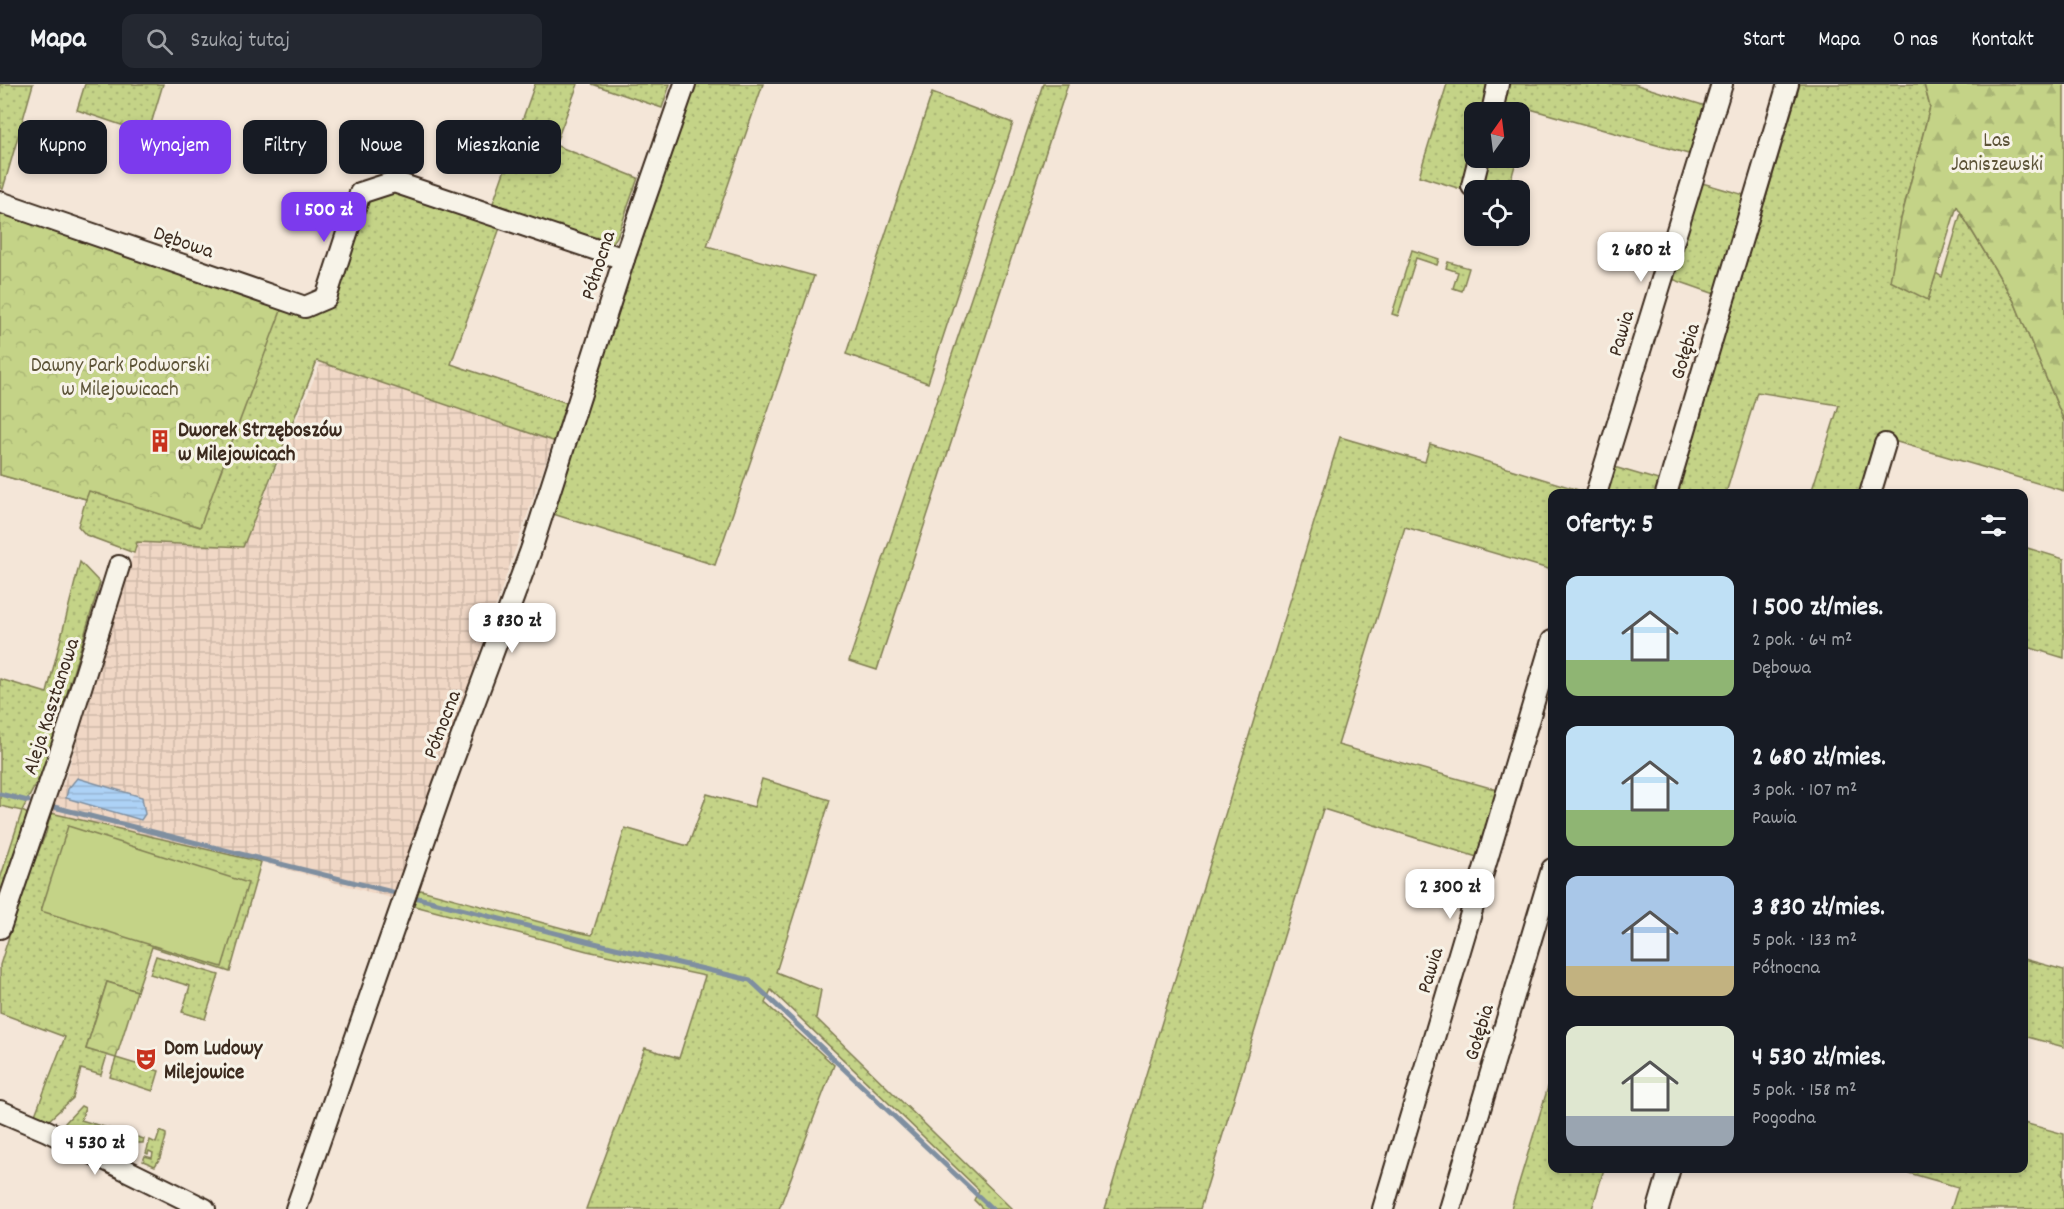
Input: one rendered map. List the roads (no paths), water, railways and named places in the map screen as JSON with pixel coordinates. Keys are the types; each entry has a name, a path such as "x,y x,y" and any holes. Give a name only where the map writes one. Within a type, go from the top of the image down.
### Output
{"street":[{"name":"Północna","path":"296,1209 443,787 531,550 624,259 684,84"},
{"path":"1494,102 1498,84"},
{"name":"Pawia","path":"1598,489 1722,84"},
{"name":"Gołębia","path":"1667,489 1788,84"},
{"name":"Dębowa","path":"0,202 305,307 326,298 360,193 394,182 624,259"},
{"path":"1872,489 1885,444"},
{"name":"Aleja Kasztanowa","path":"0,928 69,726 119,566"},
{"name":"Pawia","path":"1383,1209 1548,654"},
{"name":"Gołębia","path":"1449,1209 1548,882"},
{"path":"0,1111 47,1131 205,1209"},
{"path":"1658,1209 1669,1173"}],"water":[{"path":"77,778 142,797 145,814 141,820 66,798 68,789"}],"waterway":[{"path":"0,794 28,801"},
{"path":"54,807 396,893"},
{"path":"418,898 750,980 992,1209"}],"place":[{"name":"Dworek Strzęboszów w Milejowicach","path":"160,441"},
{"name":"Dom Ludowy Milejowice","path":"146,1059"}],"park label":[{"name":"Las Janiszewski","path":"1997,151"},
{"name":"Dawny Park Podworski w Milejowicach","path":"120,376"}]}
